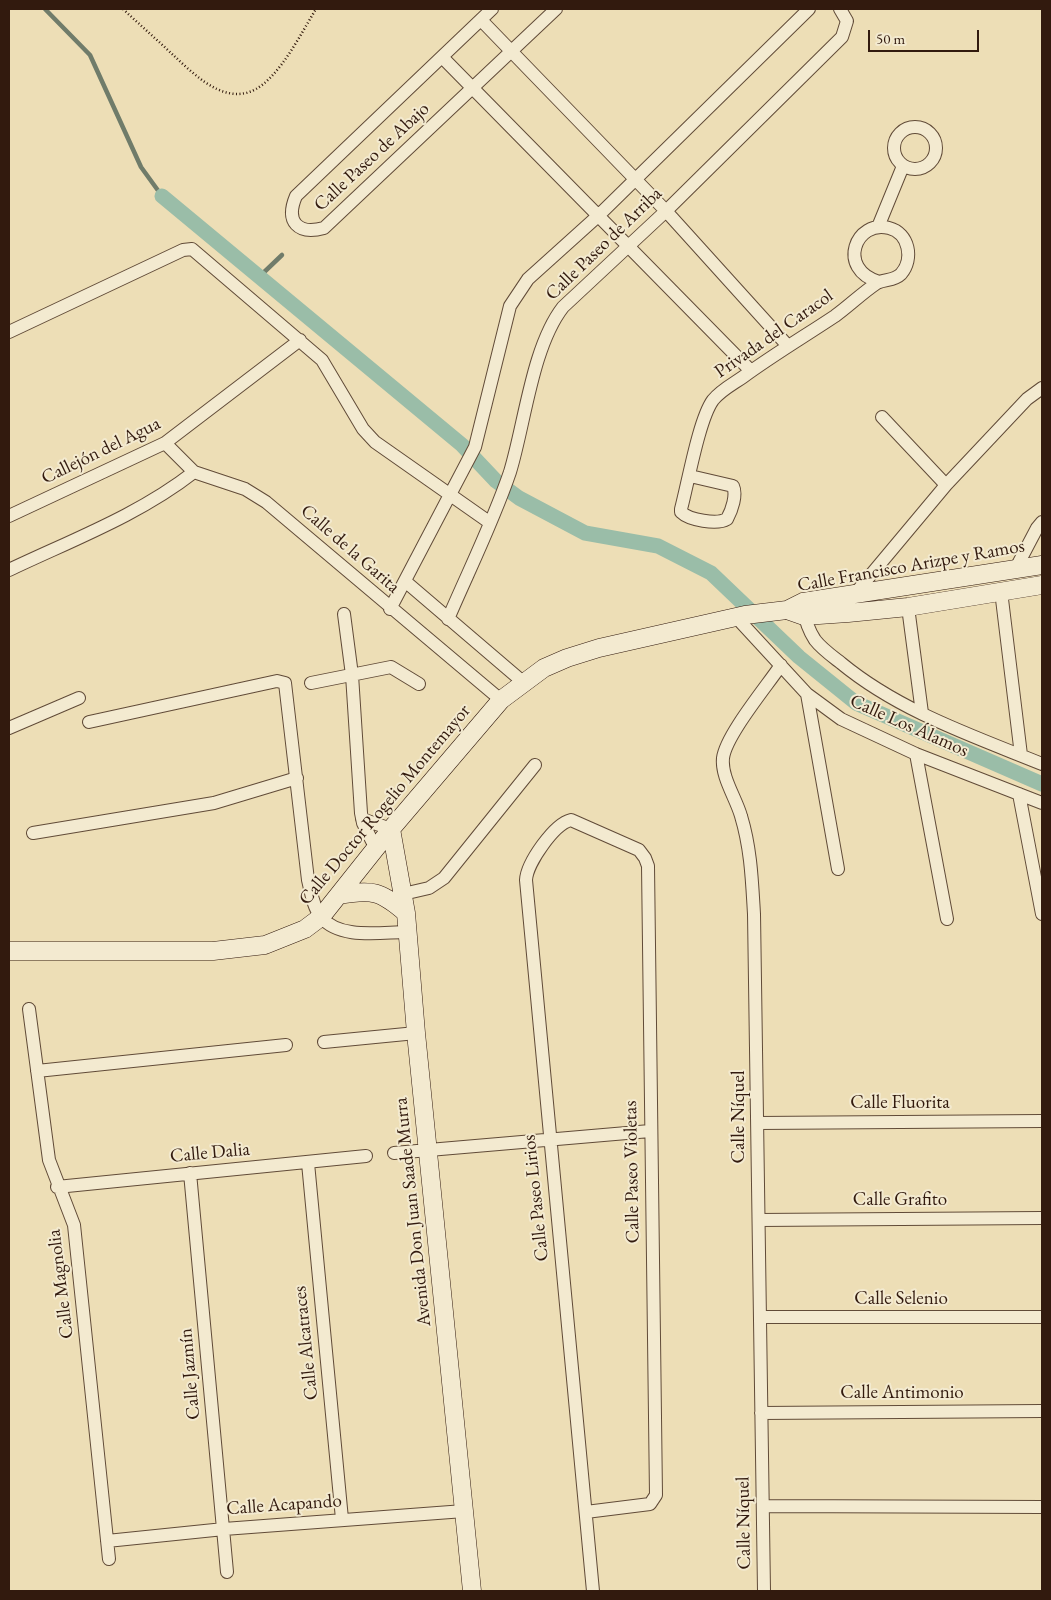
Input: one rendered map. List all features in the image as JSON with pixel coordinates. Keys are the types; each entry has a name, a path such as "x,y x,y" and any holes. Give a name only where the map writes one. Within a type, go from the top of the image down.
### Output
{"street":[{"name":"Calle Paseo de Abajo","path":"492,9 443,58 296,196 292,207 292,216 296,224 304,230 313,231 324,228 474,88 510,50 556,9"},
{"name":"Calle Paseo de Arriba","path":"390,608 406,582 475,447 510,306 528,279 599,215 809,9"},
{"name":"Calle Paseo de Arriba","path":"448,619 510,471 542,351 553,320 563,307 629,247 842,37 847,21 840,9"},
{"path":"481,20 666,211 788,346"},
{"path":"443,58 751,371"},
{"path":"879,282 868,278 860,271 855,260 854,249 859,238 867,231 878,227 903,166"},
{"name":"Privada del Caracol","path":"690,476 733,486 735,492 730,514 722,521 717,522 682,514 681,509 708,408 721,392 751,371 836,315 879,282 890,280 900,274 907,265 909,254 907,242 900,234 890,228 878,227"},
{"path":"9,332 183,250 192,249 322,360 363,429 375,442 452,494 489,522"},
{"name":"Callejón del Agua","path":"9,516 165,443 300,340"},
{"path":"854,594 946,485 1026,399 1042,388"},
{"path":"882,417 946,485"},
{"name":"Calle de la Garita","path":"165,443 194,472 245,489 266,502 501,700"},
{"path":"9,570 143,506 171,490 194,472"},
{"path":"1016,568 1042,522"},
{"name":"Calle Francisco Arizpe y Ramos","path":"804,609 854,594 1042,565"},
{"name":"Calle de la Garita","path":"406,582 523,682"},
{"name":"Calle Francisco Arizpe y Ramos","path":"740,616 804,609 908,607 1042,585"},
{"path":"1000,592 1021,755"},
{"path":"908,607 922,713"},
{"name":"Calle Los Álamos","path":"804,609 816,640 833,657 880,692 922,713 1042,764"},
{"path":"344,614 352,675 362,819 376,849"},
{"name":"Calle Los Álamos","path":"740,616 807,694 841,719 916,754 1042,803"},
{"name":"Calle Doctor Rogelio Montemayor","path":"9,950 166,952 242,949 288,937 322,917 391,829 501,700 523,682 544,668 599,648 740,616"},
{"name":"Calle Níquel","path":"764,1591 757,990 752,865 741,815 724,770 723,759 731,737 782,665"},
{"path":"311,683 391,667 419,684"},
{"path":"89,722 277,681 285,683 308,880 314,903 322,917 334,928 344,931 408,932"},
{"path":"807,694 838,869"},
{"path":"9,738 12,726 78,698"},
{"path":"916,754 947,920"},
{"path":"403,894 429,888 444,878 534,765"},
{"path":"33,833 214,803 297,778"},
{"path":"1020,794 1042,914"},
{"path":"362,819 391,829"},
{"name":"Calle Paseo Violetas","path":"571,820 577,820 639,850 648,866 656,1495 650,1504 586,1512"},
{"name":"Calle Paseo Lirios","path":"571,820 562,823 531,860 526,873 592,1591"},
{"name":"Avenida Don Juan Saade Murra","path":"391,829 406,913 416,1033 472,1591"},
{"path":"339,895 372,891 382,894 406,913"},
{"name":"Calle Magnolia","path":"29,1009 49,1160 74,1225 109,1559"},
{"path":"324,1042 416,1033"},
{"path":"37,1071 286,1045"},
{"name":"Calle Fluorita","path":"758,1123 1042,1121"},
{"path":"394,1153 650,1132"},
{"name":"Calle Dalia","path":"58,1186 366,1156"},
{"name":"Calle Alcatraces","path":"308,1162 342,1520"},
{"name":"Calle Jazmín","path":"190,1173 227,1572"},
{"name":"Calle Grafito","path":"759,1220 1042,1218"},
{"name":"Calle Selenio","path":"760,1318 1042,1317"},
{"name":"Calle Antimonio","path":"761,1413 1042,1411"},
{"path":"763,1506 1042,1507"},
{"name":"Calle Acapando","path":"108,1541 224,1529 464,1511"}],"path":[{"path":"123,9 206,84 223,92 236,94 258,87 269,79 316,9"}],"waterway":[{"path":"45,9 90,55 141,167 162,196"},
{"path":"162,196 462,445 496,481 519,498 585,533 658,546 711,573 799,657 856,703 1042,784"},
{"path":"259,277 282,255"}]}
